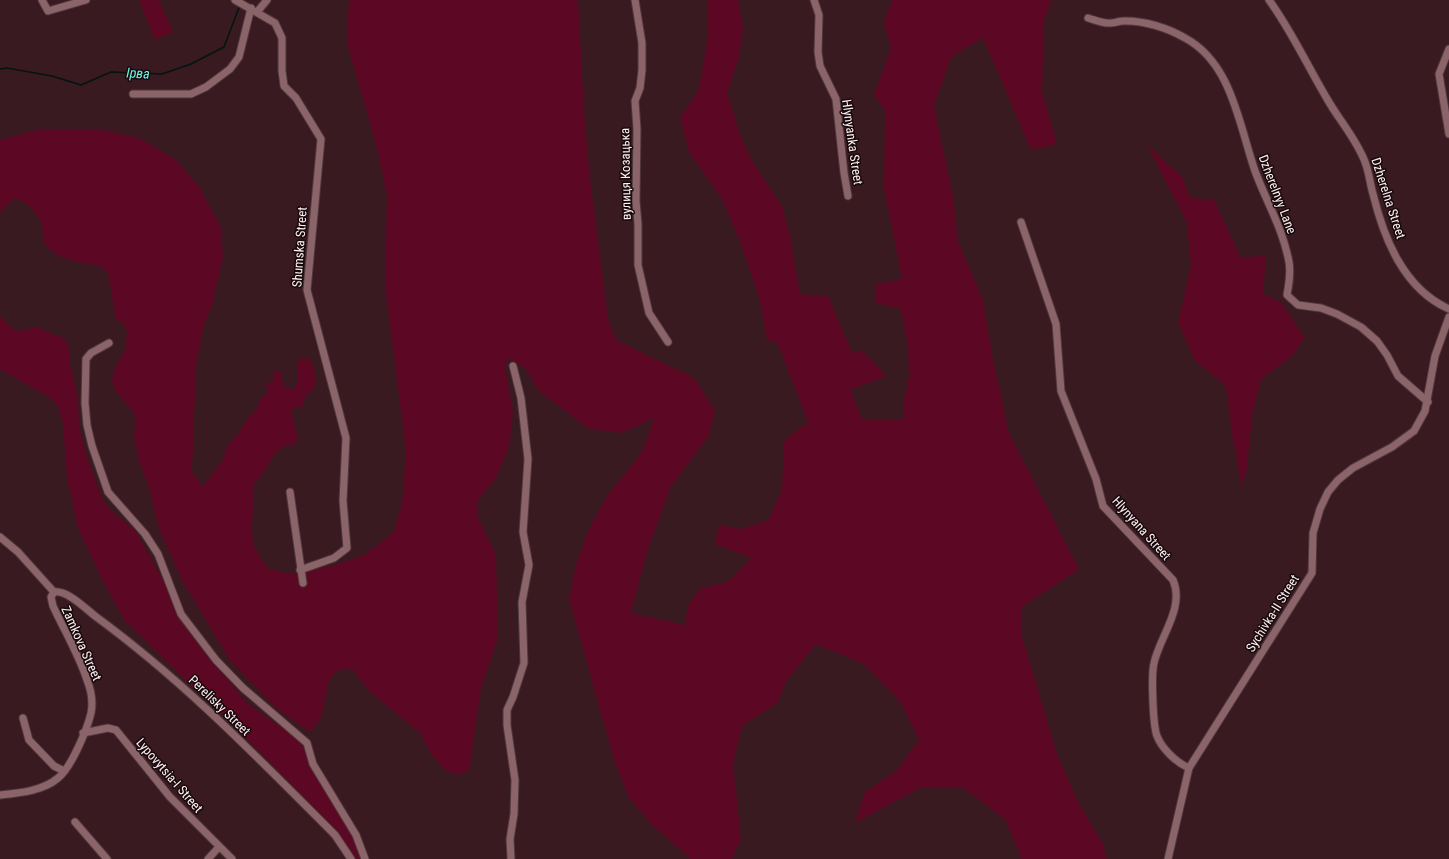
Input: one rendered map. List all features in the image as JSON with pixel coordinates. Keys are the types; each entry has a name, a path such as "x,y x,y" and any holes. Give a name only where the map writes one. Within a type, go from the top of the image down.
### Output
{"street":[{"path":"42,0 48,11 86,0"},
{"path":"134,94 191,94 206,87 230,69 239,57 251,9 267,0"},
{"name":"вулиця Козацька","path":"635,0 642,43 640,88 635,101 637,129 636,201 638,224 638,265 649,313 668,342"},
{"name":"Hlynyanka Street","path":"814,0 819,15 818,52 820,66 836,99 848,196"},
{"name":"Dzherelna Street","path":"1269,0 1312,69 1326,98 1351,133 1366,162 1381,220 1400,265 1420,290 1436,303 1449,309"},
{"name":"Shumska Street","path":"237,1 275,23 282,38 282,71 284,86 296,98 321,139 307,290 346,438 343,501 347,548 334,558 300,570"},
{"name":"Dzherelnyy Lane","path":"1088,18 1110,24 1124,21 1162,28 1185,38 1204,51 1218,70 1228,89 1246,137 1256,172 1274,212 1289,262 1290,275 1287,295 1298,305 1321,308 1337,314 1361,327 1377,341 1398,376 1428,402"},
{"path":"1449,49 1439,74 1449,134"},
{"name":"Hlynyana Street","path":"1021,222 1056,324 1060,391 1096,479 1103,506 1173,580 1178,590 1174,610 1154,664 1155,721 1157,735 1162,745 1182,765 1189,768"},
{"name":"Sychivka-II Street","path":"1168,859 1189,768 1312,572 1313,533 1320,509 1328,492 1338,480 1353,468 1409,436 1420,422 1428,402 1435,356 1449,316"},
{"path":"109,342 91,353 86,358 85,396 87,425 92,446 108,492 145,534 158,554 181,614 216,660 243,688 307,743 313,764 356,835 365,859"},
{"path":"512,366 521,398 528,459 523,532 529,565 522,602 524,663 513,697 507,710 507,725 515,786 514,814 510,839 512,859"},
{"path":"290,492 303,583"},
{"path":"0,537 18,552 54,592"},
{"name":"Perelisky Street","path":"54,592 59,591 69,596 165,670 198,699 335,834 351,859"},
{"name":"Zamkova Street","path":"0,795 46,786 58,778 64,770 83,733 91,713 91,695 88,680 53,606 51,597 54,592"},
{"path":"23,718 29,740 54,766 64,770"},
{"name":"Lypovytsia-I Street","path":"83,733 108,728 116,730 170,797 232,859"},
{"path":"75,822 107,859"},
{"path":"208,859 219,847"}],"shaded area":[{"path":"139,0 159,0 173,32 155,40"},
{"path":"349,0 578,0 584,108 590,179 608,319 616,340 694,378 715,411 708,437 671,486 646,555 631,613 685,625 688,606 699,589 729,581 751,558 715,544 719,525 742,529 768,520 782,490 784,441 808,422 777,342 767,340 759,297 740,242 722,199 689,152 680,118 699,89 707,42 708,0 738,0 743,26 739,58 727,92 739,132 751,159 782,206 790,236 800,294 828,296 852,353 862,350 887,376 850,390 863,420 903,420 903,405 909,377 908,347 901,309 876,303 875,284 902,279 884,188 885,111 874,95 891,48 884,22 892,0 1051,0 1044,22 1042,91 1057,144 1031,150 983,38 951,57 934,106 953,196 958,241 983,300 993,359 1009,433 1079,569 1022,607 1022,636 1057,754 1079,804 1102,842 1107,859 1022,859 1005,819 962,787 922,787 855,823 864,793 897,770 919,740 901,703 864,664 816,644 787,680 777,703 742,726 733,764 741,839 732,859 691,859 652,825 629,798 615,763 569,599 576,565 587,533 607,496 642,452 654,418 622,433 589,429 539,391 525,368 510,359 507,361 505,366 513,413 509,447 496,478 478,500 478,517 496,555 498,637 481,689 469,770 458,775 445,770 431,754 420,733 370,692 352,669 338,670 329,680 321,718 310,732 277,709 231,662 183,582 159,529 148,484 138,458 134,434 136,420 134,413 114,389 112,379 115,368 125,351 127,332 124,325 116,319 108,273 98,265 70,260 56,254 50,249 44,242 41,222 35,212 22,201 12,200 0,213 0,140 40,129 99,129 139,138 176,160 200,188 221,228 223,257 212,306 204,324 196,366 192,472 203,486 223,460 227,446 256,410 261,398 269,392 266,388 267,384 274,380 273,373 276,370 280,372 284,386 294,390 298,380 298,361 301,358 310,359 316,377 315,385 305,397 302,407 294,407 291,411 298,439 293,445 286,446 276,453 264,472 254,483 252,529 253,544 267,568 291,574 335,565 364,555 393,533 402,504 406,451 385,286 387,196 377,148 347,43"},
{"path":"1147,145 1182,177 1190,198 1214,200 1241,258 1266,255 1263,294 1281,302 1305,338 1291,357 1261,379 1252,415 1247,468 1242,487 1232,433 1226,386 1195,361 1178,322 1191,266 1187,223"},
{"path":"0,316 12,328 18,331 37,327 65,339 69,348 69,360 78,398 79,427 87,458 103,500 109,509 135,530 164,582 179,618 247,703 303,743 311,768 363,854 364,859 354,859 339,837 265,757 125,621 102,579 78,528 67,478 63,423 59,409 52,399 0,369"}],"waterway":[{"name":"Ірва","path":"0,69 7,68 52,76 81,85 111,72 162,74 191,64 224,47 240,5"}]}
